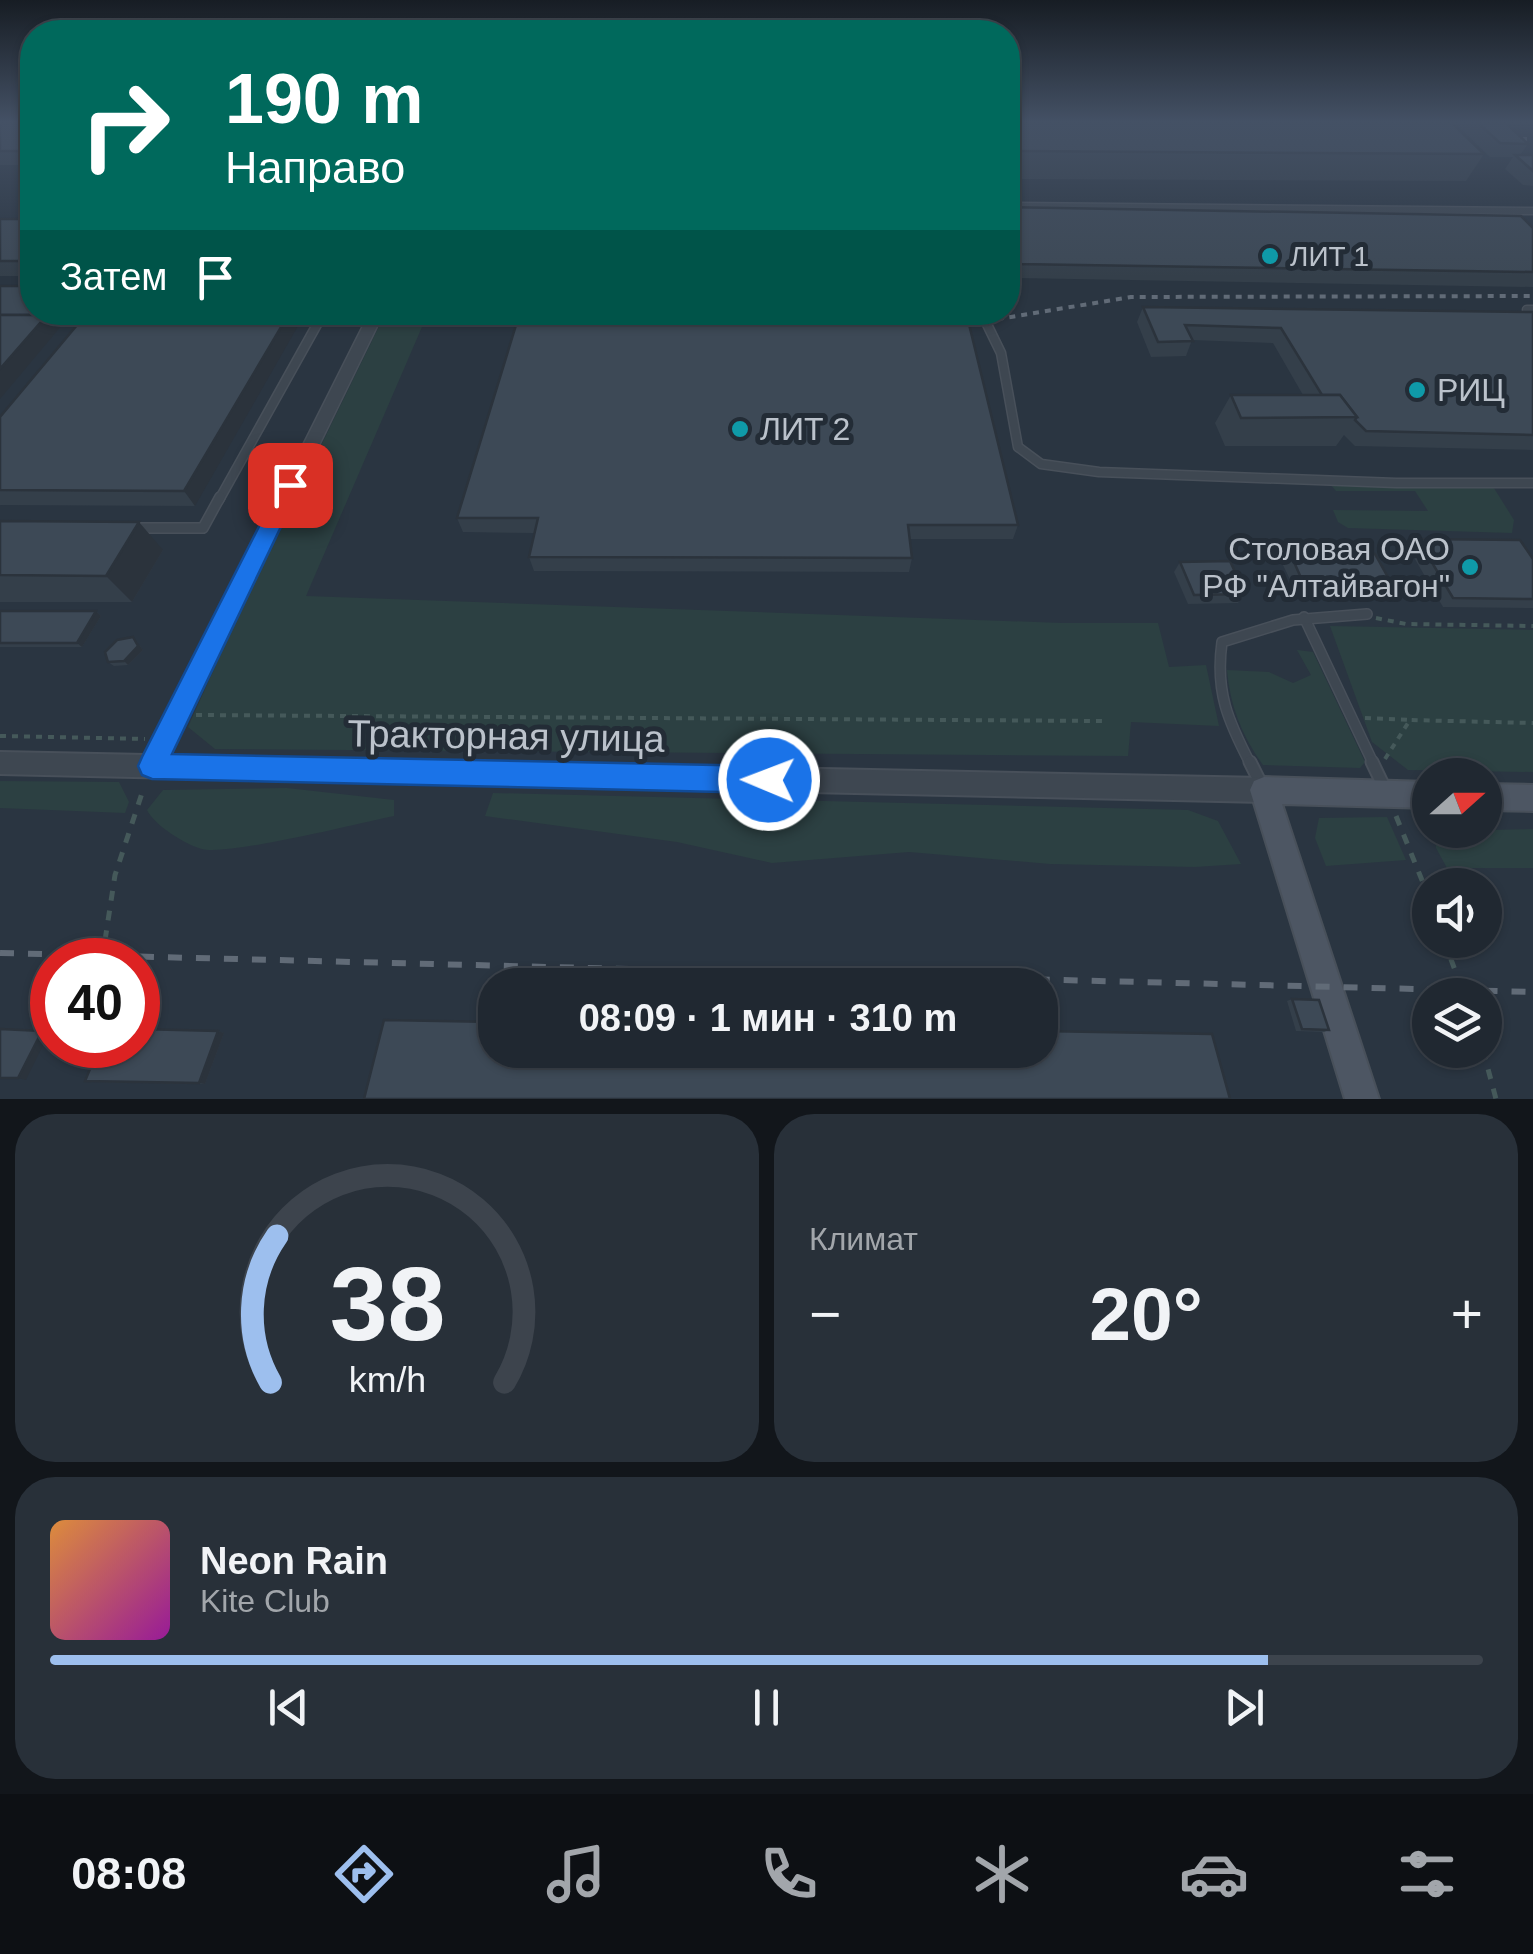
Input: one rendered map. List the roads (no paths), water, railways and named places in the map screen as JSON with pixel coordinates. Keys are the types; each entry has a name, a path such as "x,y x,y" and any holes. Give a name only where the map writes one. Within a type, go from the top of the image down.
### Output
{"main road":[{"name":"Тракторная улица","path":"1264,790 1382,783 1412,791"},
{"path":"1264,790 1362,1099"},
{"path":"1502,797 1533,798"}],"street":[{"path":"152,766 370,325"},
{"name":"Тракторная улица","path":"0,763 1264,790"}],"lane":[{"path":"1020,206 1533,211"},
{"path":"129,528 202,528 317,325"},
{"path":"987,325 1000,354 1018,447 1041,464 1099,472 1258,478 1533,482"},
{"path":"1264,790 1230,725 1216,676 1222,642 1252,628 1304,617 1367,614"},
{"path":"1304,617 1382,783"}],"railway":[{"path":"1020,315 1131,297 1533,296"},
{"path":"0,953 1533,992"}],"place":[{"name":"ЛИТ 1","path":"1270,256"},
{"name":"РИЦ","path":"1417,390"},
{"name":"ЛИТ 2","path":"740,429"},
{"name":"Столовая ОАО РФ \"Алтайвагон\"","path":"1470,567"}]}
